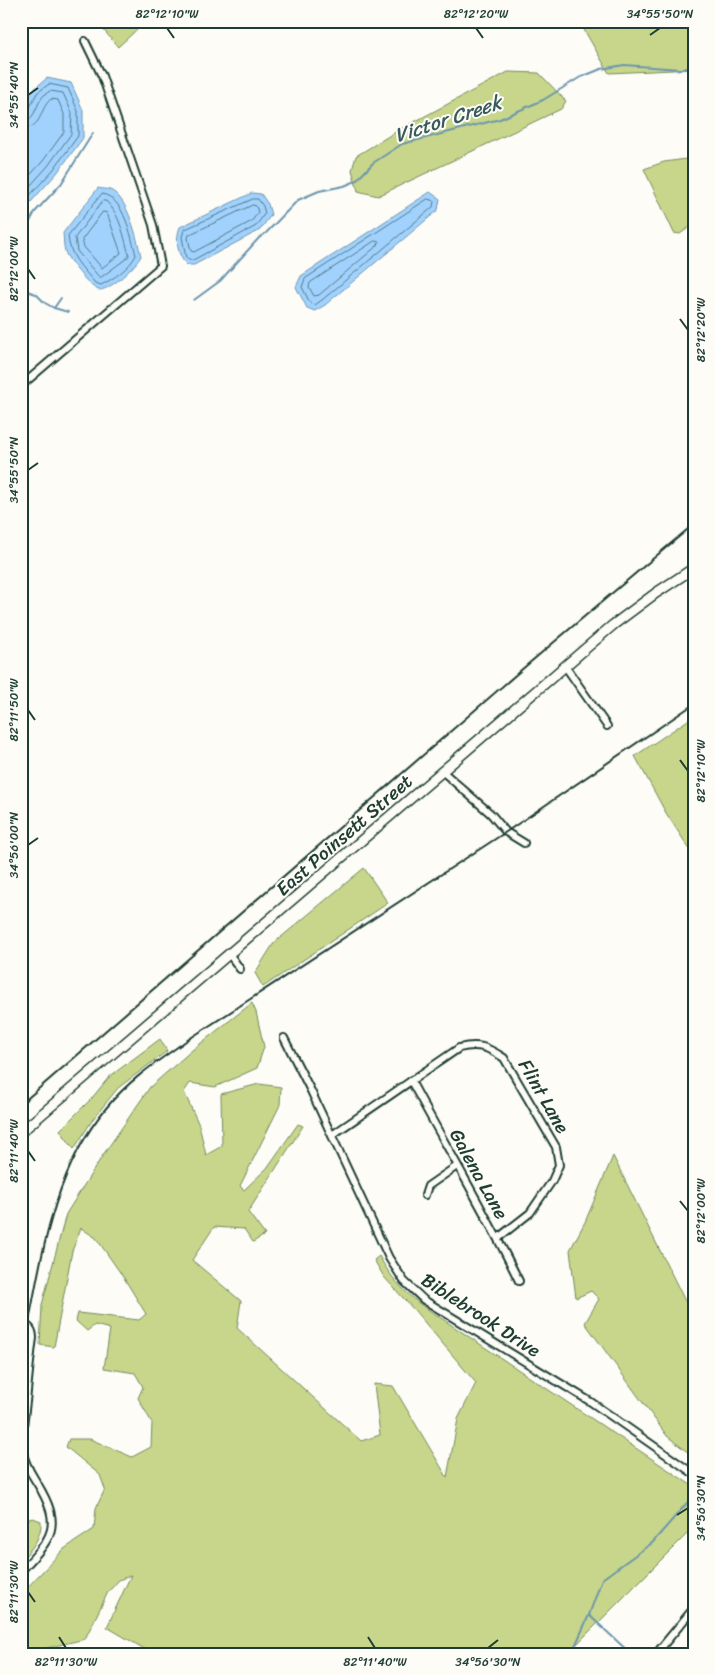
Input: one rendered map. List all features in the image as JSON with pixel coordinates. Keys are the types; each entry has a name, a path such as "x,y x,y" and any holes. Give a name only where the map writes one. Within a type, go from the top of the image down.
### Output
{"main road":[{"name":"East Poinsett Street","path":"21,1132 634,608 694,568"}],"street":[{"path":"21,386 160,266 152,225 102,76 84,41"},
{"path":"565,666 607,726"},
{"path":"442,771 491,814 506,832 524,843"},
{"path":"230,955 240,968"},
{"name":"Biblebrook Drive","path":"284,1038 303,1073 389,1258 404,1282 424,1300 599,1407 694,1474"},
{"name":"Flint Lane","path":"332,1135 459,1048 473,1044 491,1049 504,1058 556,1147 559,1165 552,1180 530,1213 498,1238"},
{"name":"Galena Lane","path":"411,1082 498,1238 519,1281"},
{"path":"426,1195 428,1186 457,1166"},
{"path":"21,1323 29,1327 33,1334 24,1420 23,1451 26,1464 49,1504 52,1519 48,1540 21,1571"},
{"path":"656,1654 694,1608"}],"green space":[{"path":"96,21 146,21 118,47"},
{"path":"579,21 694,21 694,69 609,73"},
{"path":"508,72 539,73 566,101 561,109 378,196 358,191 352,170 356,156 397,131"},
{"path":"686,159 694,168 694,224 680,234 674,233 644,169 664,162"},
{"path":"694,716 694,856 666,813 635,756"},
{"path":"364,868 388,903 263,987 255,973 274,943"},
{"path":"252,1003 264,1047 257,1068 215,1087 190,1083 184,1092 199,1125 206,1155 222,1146 221,1094 259,1084 281,1087 280,1105 240,1186 244,1190 267,1168 298,1124 303,1126 248,1212 265,1235 253,1242 244,1229 214,1227 192,1260 241,1301 237,1328 361,1441 380,1435 374,1384 393,1386 447,1477 458,1419 476,1383 384,1277 374,1260 379,1256 397,1282 420,1304 694,1487 694,1527 567,1654 153,1654 107,1627 131,1575 119,1580 108,1592 85,1639 21,1654 21,1594 64,1549 94,1529 96,1508 105,1489 100,1475 66,1447 69,1439 90,1439 132,1457 151,1447 152,1423 138,1398 143,1387 135,1373 104,1368 110,1329 95,1325 87,1331 76,1321 78,1313 139,1320 146,1314 96,1238 81,1228 72,1251 54,1347 40,1345 42,1305 66,1214 103,1155 150,1087 191,1051"},
{"path":"160,1039 167,1051 118,1088 93,1119 74,1149 60,1130 92,1098 109,1077"},
{"path":"613,1156 694,1319 694,1457 667,1436 585,1323 599,1299 591,1291 576,1298 570,1250 585,1222"},
{"path":"33,1518 41,1521 40,1532 32,1547 21,1560 21,1521"}],"water":[{"path":"47,78 71,83 83,110 83,138 57,173 21,213 21,114 33,90"},
{"path":"98,188 110,190 122,201 131,219 141,256 123,277 110,286 99,290 87,281 67,256 64,248 63,233"},
{"path":"430,192 440,199 438,210 325,305 315,311 307,308 296,287 301,276"},
{"path":"252,193 261,194 268,204 271,215 260,230 194,265 187,265 181,257 178,247 180,227"}],"waterway":[{"name":"Victor Creek","path":"194,300 220,281 259,238 298,200 319,191 344,186 356,181 373,163 402,144 500,119 543,100 579,78 601,69 624,65 680,69 694,67"},
{"path":"21,238 35,212 61,184 93,133"},
{"name":"Victor Creek","path":"21,289 36,294 45,303 54,308 68,312"},
{"path":"54,308 61,298"},
{"path":"569,1654 576,1644 589,1615 602,1579 652,1543 694,1495"},
{"path":"589,1615 631,1654"}],"railway":[{"path":"21,1104 527,665 694,524"},
{"path":"21,1362 41,1261 58,1196 71,1164 87,1135 107,1107 125,1088 144,1071 186,1041 506,832 694,704"}]}
